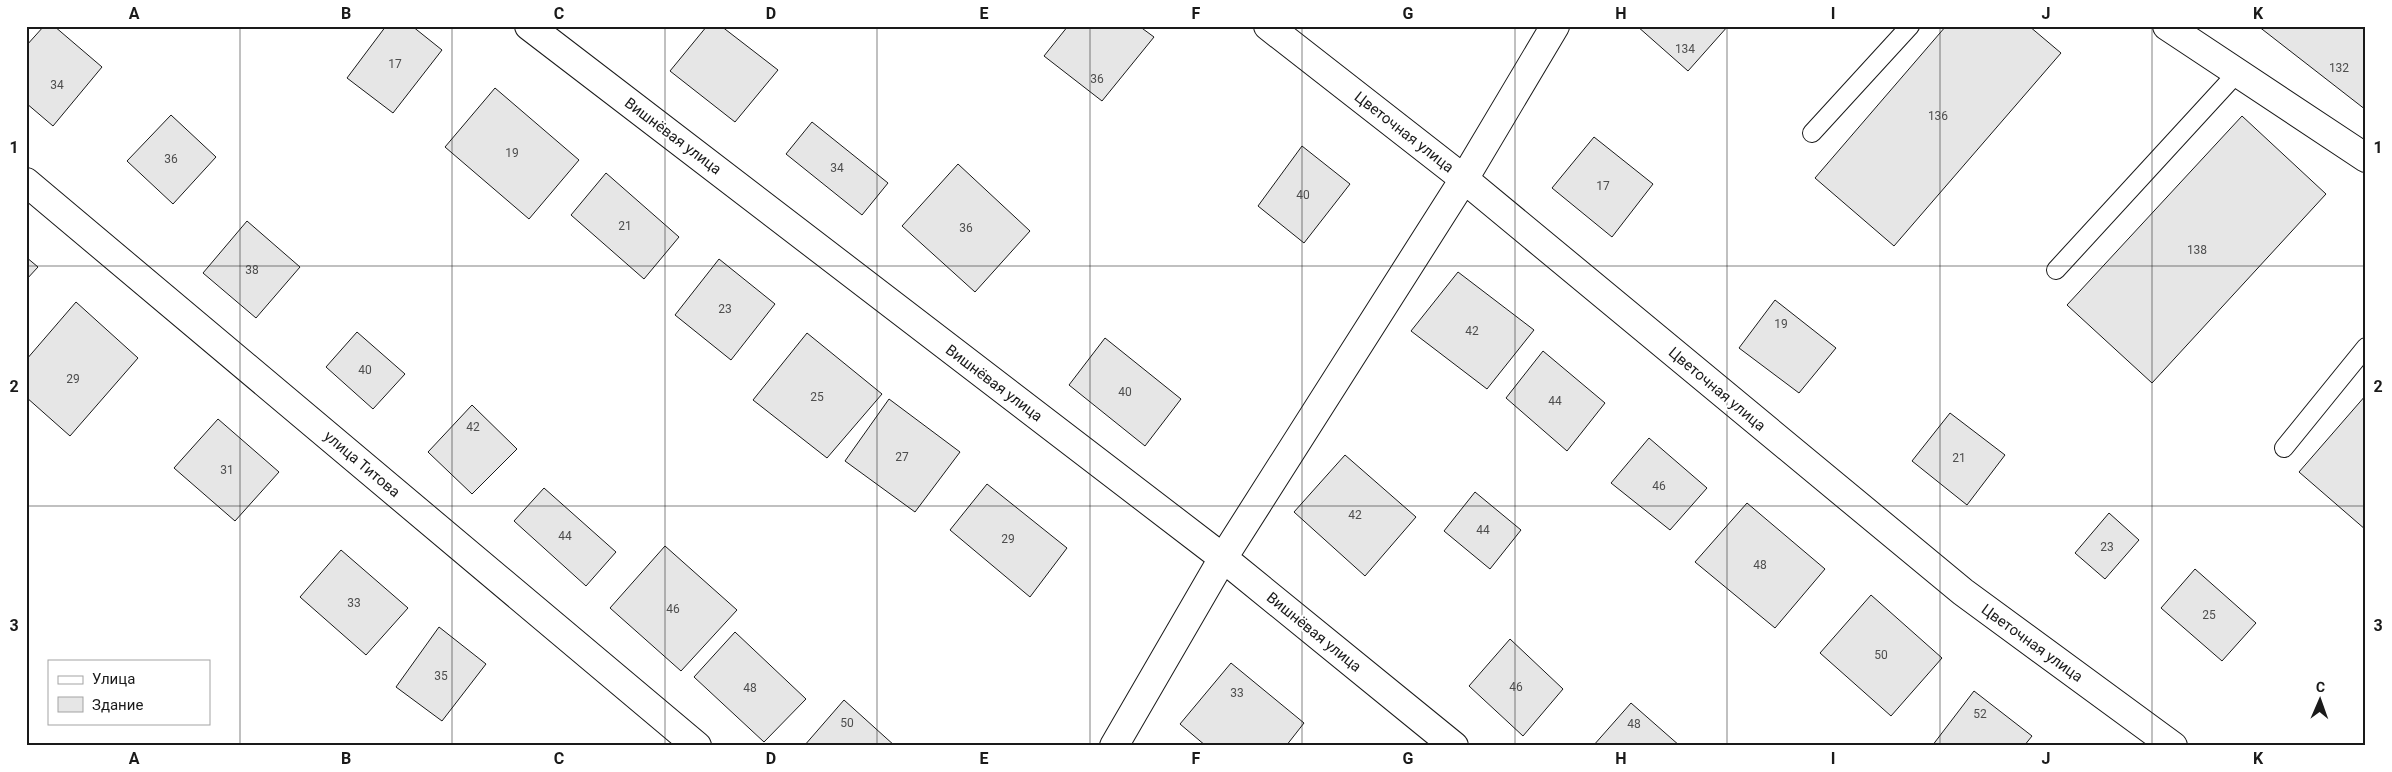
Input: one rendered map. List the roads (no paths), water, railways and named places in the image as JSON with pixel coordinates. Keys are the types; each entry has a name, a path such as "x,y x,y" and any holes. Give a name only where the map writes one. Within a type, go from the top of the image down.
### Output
{"street":[{"name":"Вишнёвая улица","path":"529,26 1223,558 1454,746"},
{"name":"Цветочная улица","path":"1268,26 1464,179 1963,592 2172,745"},
{"path":"1114,746 1223,558 1464,179 1555,26"},
{"path":"2166,26 2366,158"},
{"name":"улица Титова","path":"26,182 698,746"}],"lane":[{"path":"1812,133 1910,26"},
{"path":"2056,270 2237,73"},
{"path":"2284,448 2366,348"}]}
